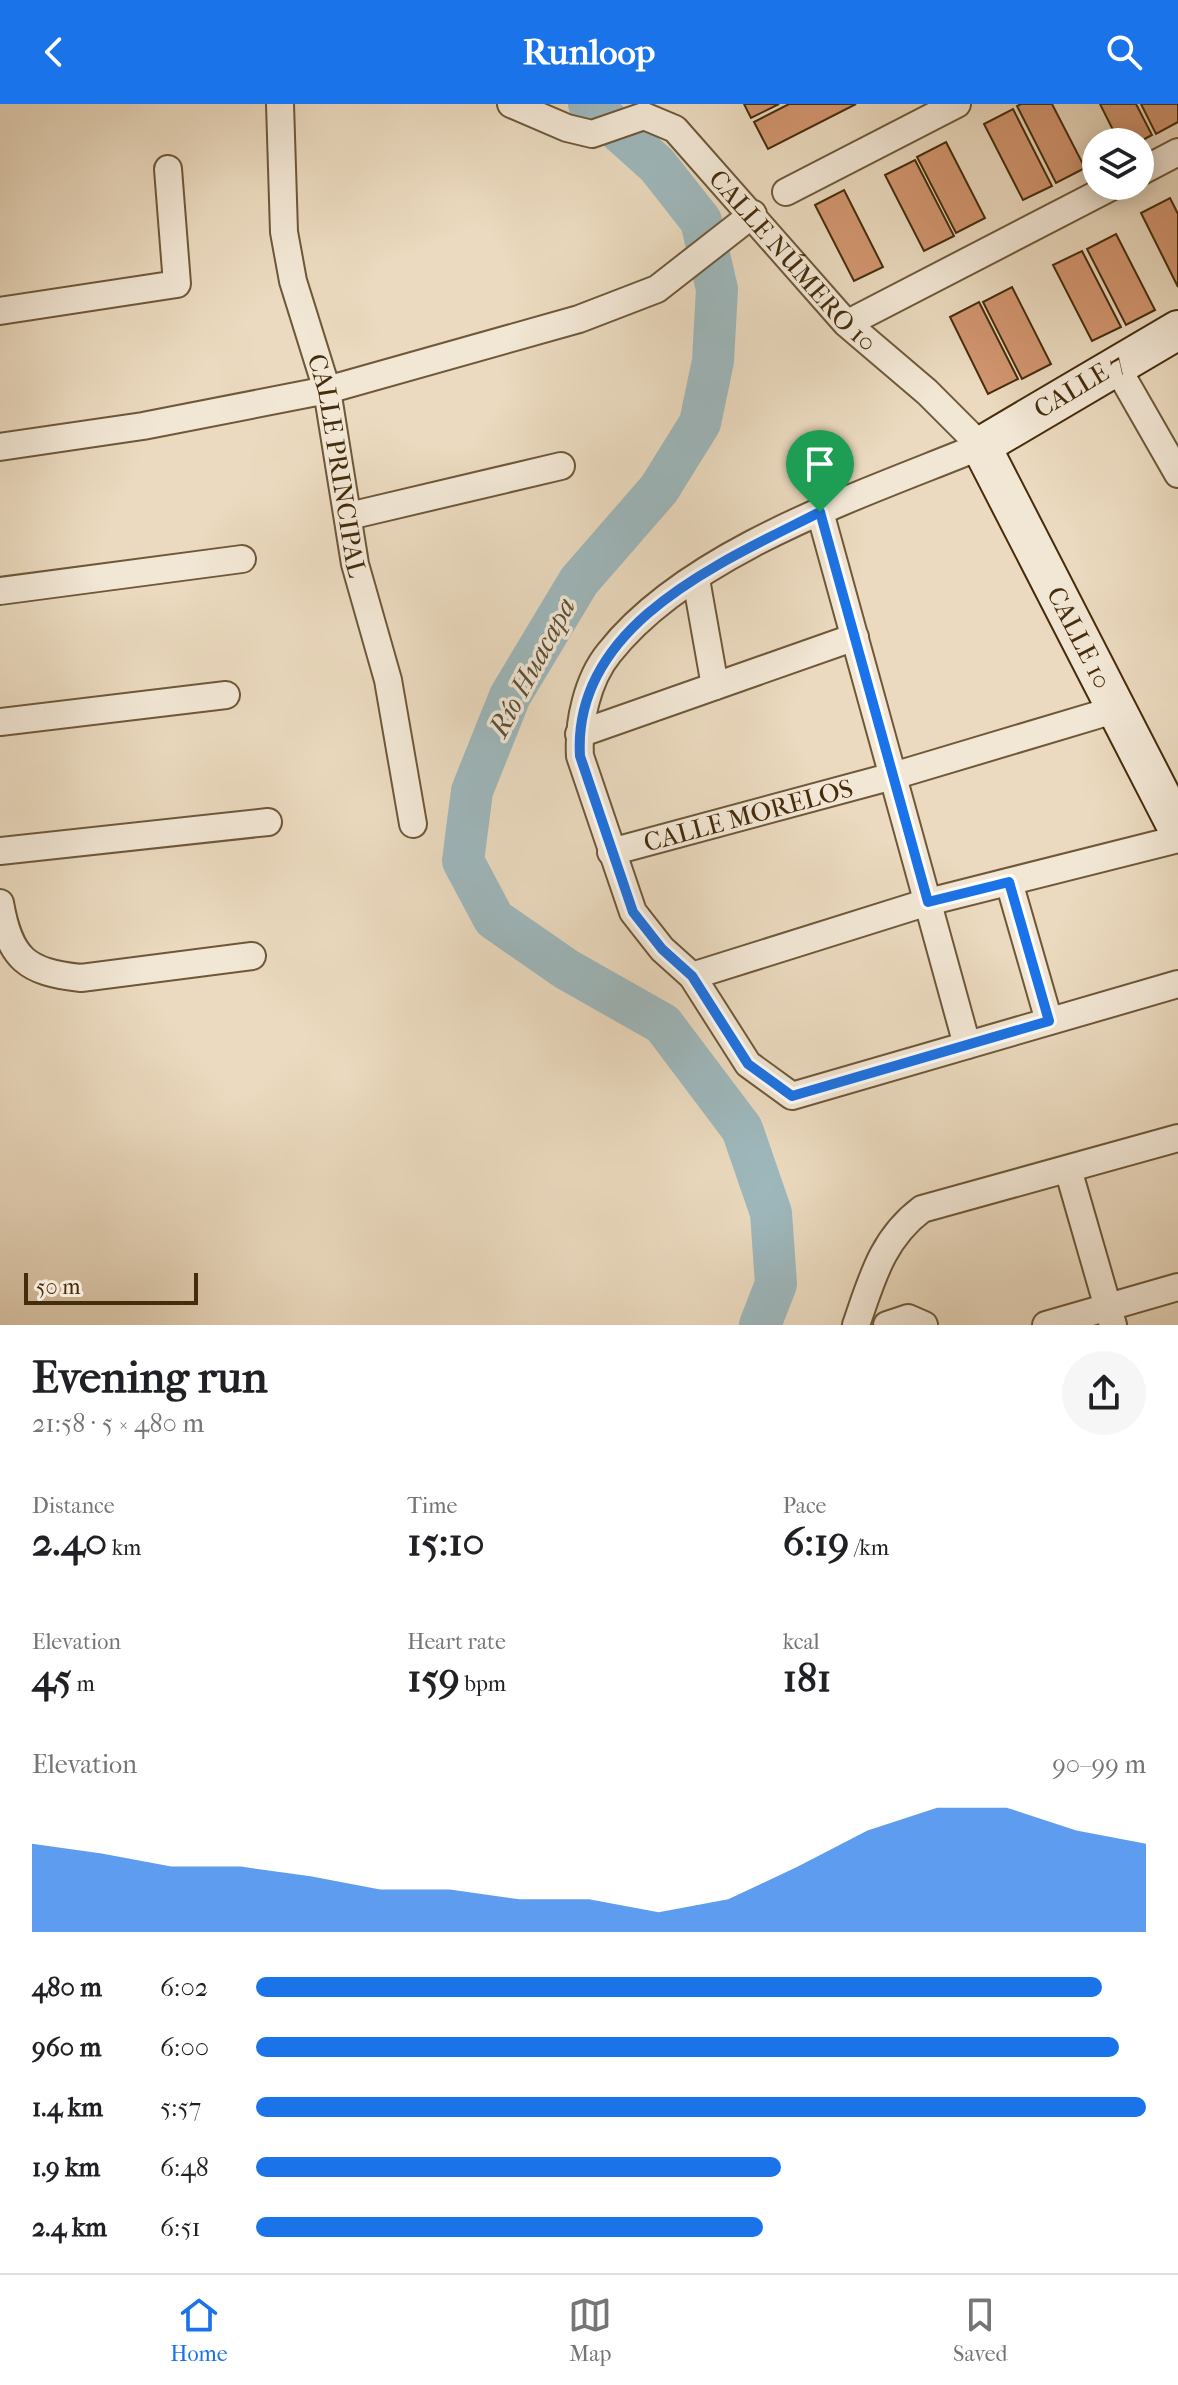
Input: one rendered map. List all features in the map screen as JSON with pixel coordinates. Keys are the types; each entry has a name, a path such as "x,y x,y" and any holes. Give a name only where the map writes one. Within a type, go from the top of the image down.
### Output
{"street":[{"name":"CALLE PRINCIPAL","path":"280,104 284,232 293,281 327,390 355,564 388,680 413,824"},
{"name":"CALLE NÚMERO 10","path":"511,104 567,128 592,134 644,116 675,129 747,220 779,249 846,323 927,392 981,446"},
{"path":"786,192 957,104"},
{"path":"1154,165 1178,152"},
{"path":"0,311 177,284 168,169"},
{"path":"854,320 1086,200"},
{"path":"0,447 143,426 327,390 579,319 657,289 747,220"},
{"name":"CALLE 7","path":"981,446 1115,364 1178,330"},
{"path":"1115,364 1178,474"},
{"path":"981,446 820,512 696,579 666,597 607,655 585,704 579,734 580,756 611,852 633,912 662,949 692,976 748,1064 792,1096 1178,984"},
{"name":"CALLE 10","path":"981,446 1114,710 1178,829"},
{"path":"349,516 561,466"},
{"path":"820,512 967,1045"},
{"path":"0,591 242,559"},
{"path":"696,579 715,686"},
{"path":"579,734 855,637"},
{"path":"0,722 226,695"},
{"name":"CALLE MORELOS","path":"611,852 893,776 1114,710"},
{"path":"0,851 268,822"},
{"path":"692,976 928,902 1178,839"},
{"path":"1009,882 1049,1021"},
{"path":"0,903 14,948 30,967 54,975 81,978 252,956"},
{"path":"856,1325 881,1254 900,1226 922,1209 1178,1138"},
{"path":"1068,1169 1110,1316"},
{"path":"1046,1325 1110,1316 1178,1287"},
{"path":"887,1325 908,1318 924,1325"}],"building":[{"path":"744,104 779,104 751,118"},
{"path":"789,104 856,104 768,149 754,122"},
{"path":"1052,104 1082,162 1082,170 1056,183 1017,106"},
{"path":"1100,104 1136,104 1148,128 1112,128"},
{"path":"1141,104 1178,104 1178,122 1156,134"},
{"path":"1013,109 1052,186 1023,200 984,124"},
{"path":"946,142 985,218 956,233 917,157"},
{"path":"915,160 954,236 924,251 885,175"},
{"path":"844,190 883,267 854,281 815,205"},
{"path":"1170,198 1178,214 1178,287 1141,213"},
{"path":"1116,234 1155,310 1126,325 1087,249"},
{"path":"1082,251 1121,327 1092,341 1053,265"},
{"path":"1012,287 1051,364 1022,379 983,302"},
{"path":"979,302 1018,379 988,394 950,317"}],"waterway":[{"name":"Río Huacapa","path":"589,104 657,165 701,221 717,289 713,361 700,423 659,489 579,581 510,696 472,791 463,861 494,919 566,969 663,1024 742,1129 771,1213 776,1284 760,1325"}],"route":[{"path":"820,512 928,902 1009,882 1049,1021 792,1096 748,1064 692,976 662,949 633,912 580,756 579,734 585,704 607,655 666,597 730,558 820,512"}]}
